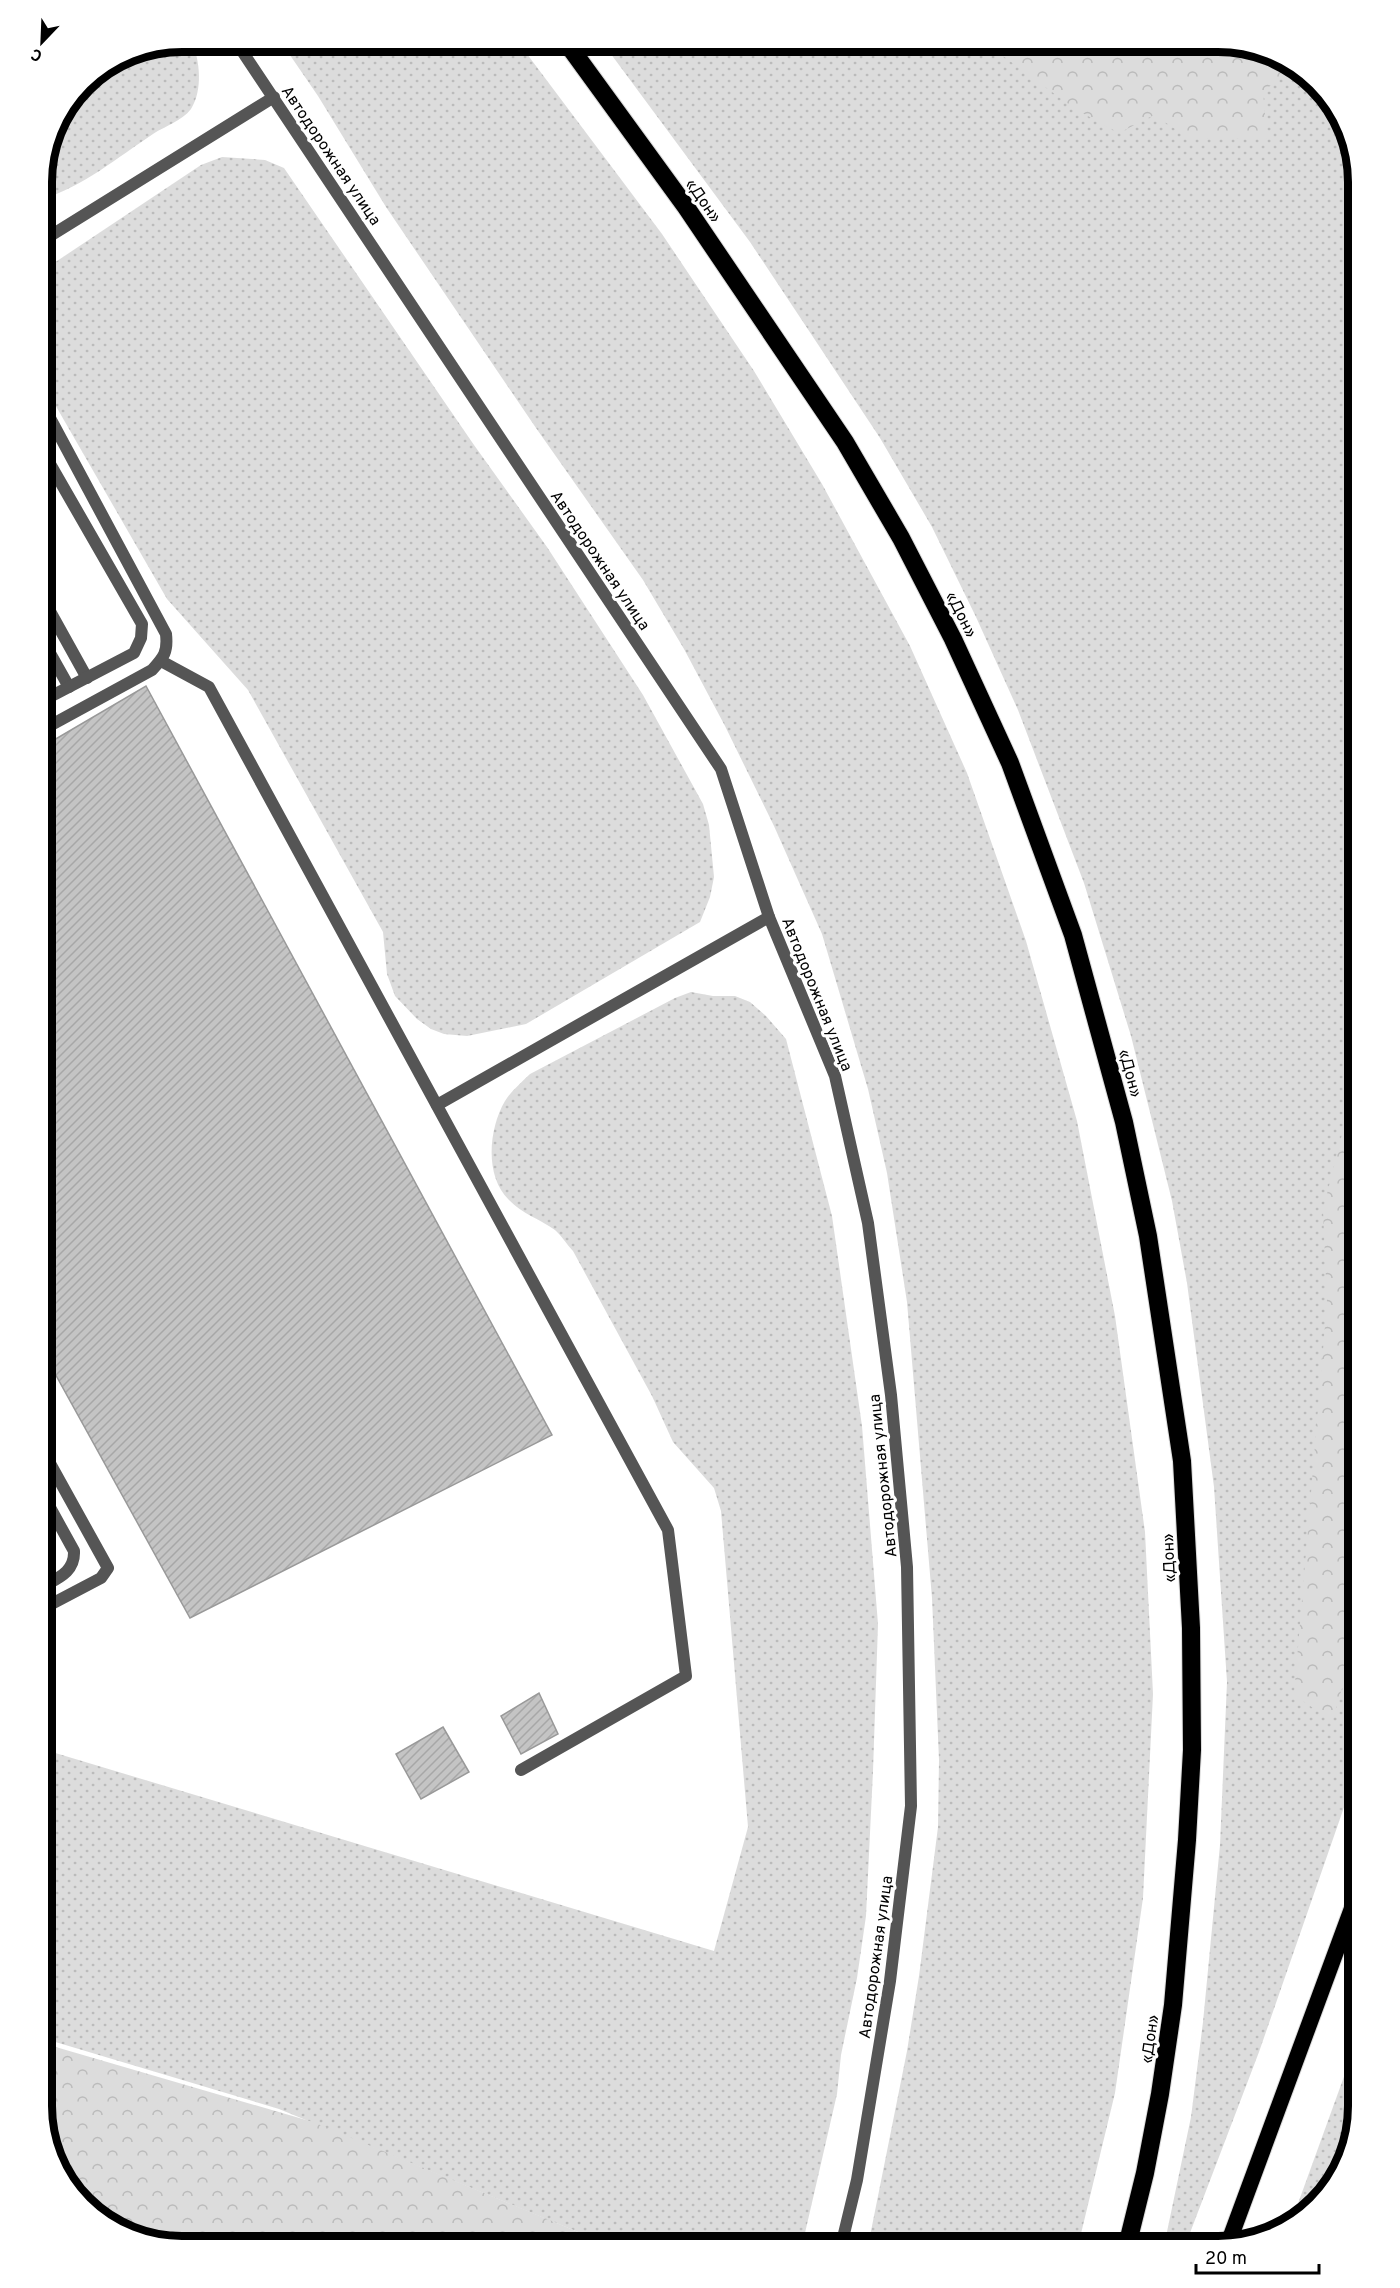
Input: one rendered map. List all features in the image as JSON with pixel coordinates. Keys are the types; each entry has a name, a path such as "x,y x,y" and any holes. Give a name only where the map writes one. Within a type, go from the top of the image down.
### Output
{"highway":[{"name":"«Дон»","path":"574,53 686,207 845,442 906,548 953,639 1014,774 1074,935 1124,1122 1148,1236 1182,1461 1191,1628 1192,1750 1173,2006 1160,2094 1145,2173 1129,2236"},
{"path":"1232,2234 1348,1919"}],"lane":[{"name":"Автодорожная улица","path":"243,53 720,770 769,917 835,1076 868,1223 891,1395 907,1567 911,1806 890,1981 856,2180 843,2236"},
{"path":"53,234 274,98"},
{"path":"53,423 166,634 167,649 161,661 152,670 53,724"},
{"path":"53,469 142,624 141,638 134,653 53,695"},
{"path":"53,616 87,678"},
{"path":"53,658 69,687"},
{"path":"161,661 208,687 668,1530 686,1676 521,1770"},
{"path":"437,1104 769,917"},
{"path":"52,1468 108,1568 101,1578 52,1604"},
{"path":"52,1512 74,1551 75,1561 67,1573 52,1581"}],"green space":[{"path":"174,53 195,53 199,84 191,109 113,162 53,195 53,174 62,132 74,110 90,90 110,74 140,59"},
{"path":"289,53 526,53 662,234 754,371 822,484 910,646 967,773 1026,941 1077,1121 1115,1316 1145,1532 1153,1694 1143,1898 1115,2093 1080,2236 870,2236 907,2051 919,1976 938,1827 939,1760 932,1598 907,1302 887,1173 868,1089 822,934 774,826 684,649 643,580 536,428 386,207 318,96"},
{"path":"610,53 1226,53 1243,55 1275,66 1290,74 1303,85 1326,110 1338,132 1343,148 1348,182 1348,1796 1259,2052 1189,2236 1166,2236 1191,2117 1203,2022 1220,1845 1227,1682 1214,1487 1187,1283 1172,1201 1131,1036 1084,883 1018,710 932,527 880,438 750,242"},
{"path":"999,53 1226,53 1260,59 1288,73 1263,91 1267,139 1189,138 1154,115 1119,133 1075,109"},
{"path":"222,157 265,160 284,168 474,445 547,547 643,695 703,804 709,825 714,877 710,897 700,922 526,1024 467,1036 444,1034 431,1029 417,1019 395,996 387,974 383,932 248,690 167,599 53,401 53,264 201,165"},
{"path":"1348,949 1348,971 1344,964"},
{"path":"691,992 713,996 735,996 750,1002 786,1039 832,1216 862,1426 878,1624 866,1916 857,1978 841,2055 837,2094 804,2236 586,2235 279,2109 52,2041 52,1752 714,1951 748,1827 721,1511 714,1488 673,1442 652,1396 573,1251 555,1230 509,1200 501,1190 496,1178 492,1152 495,1124 505,1101 530,1074 675,998"},
{"path":"1348,1110 1348,1669 1332,1721 1294,1695 1327,1302 1323,1210"},
{"path":"52,2046 313,2122 586,2235 174,2235 140,2229 110,2214 97,2203 74,2178 66,2163 59,2148 54,2123"},
{"path":"1348,2066 1348,2106 1338,2156 1321,2185 1296,2209"}],"building":[{"path":"146,686 552,1435 190,1618 52,1369 53,741"},
{"path":"539,1693 558,1734 521,1754 501,1716"},
{"path":"443,1727 469,1772 421,1799 396,1754"}]}
